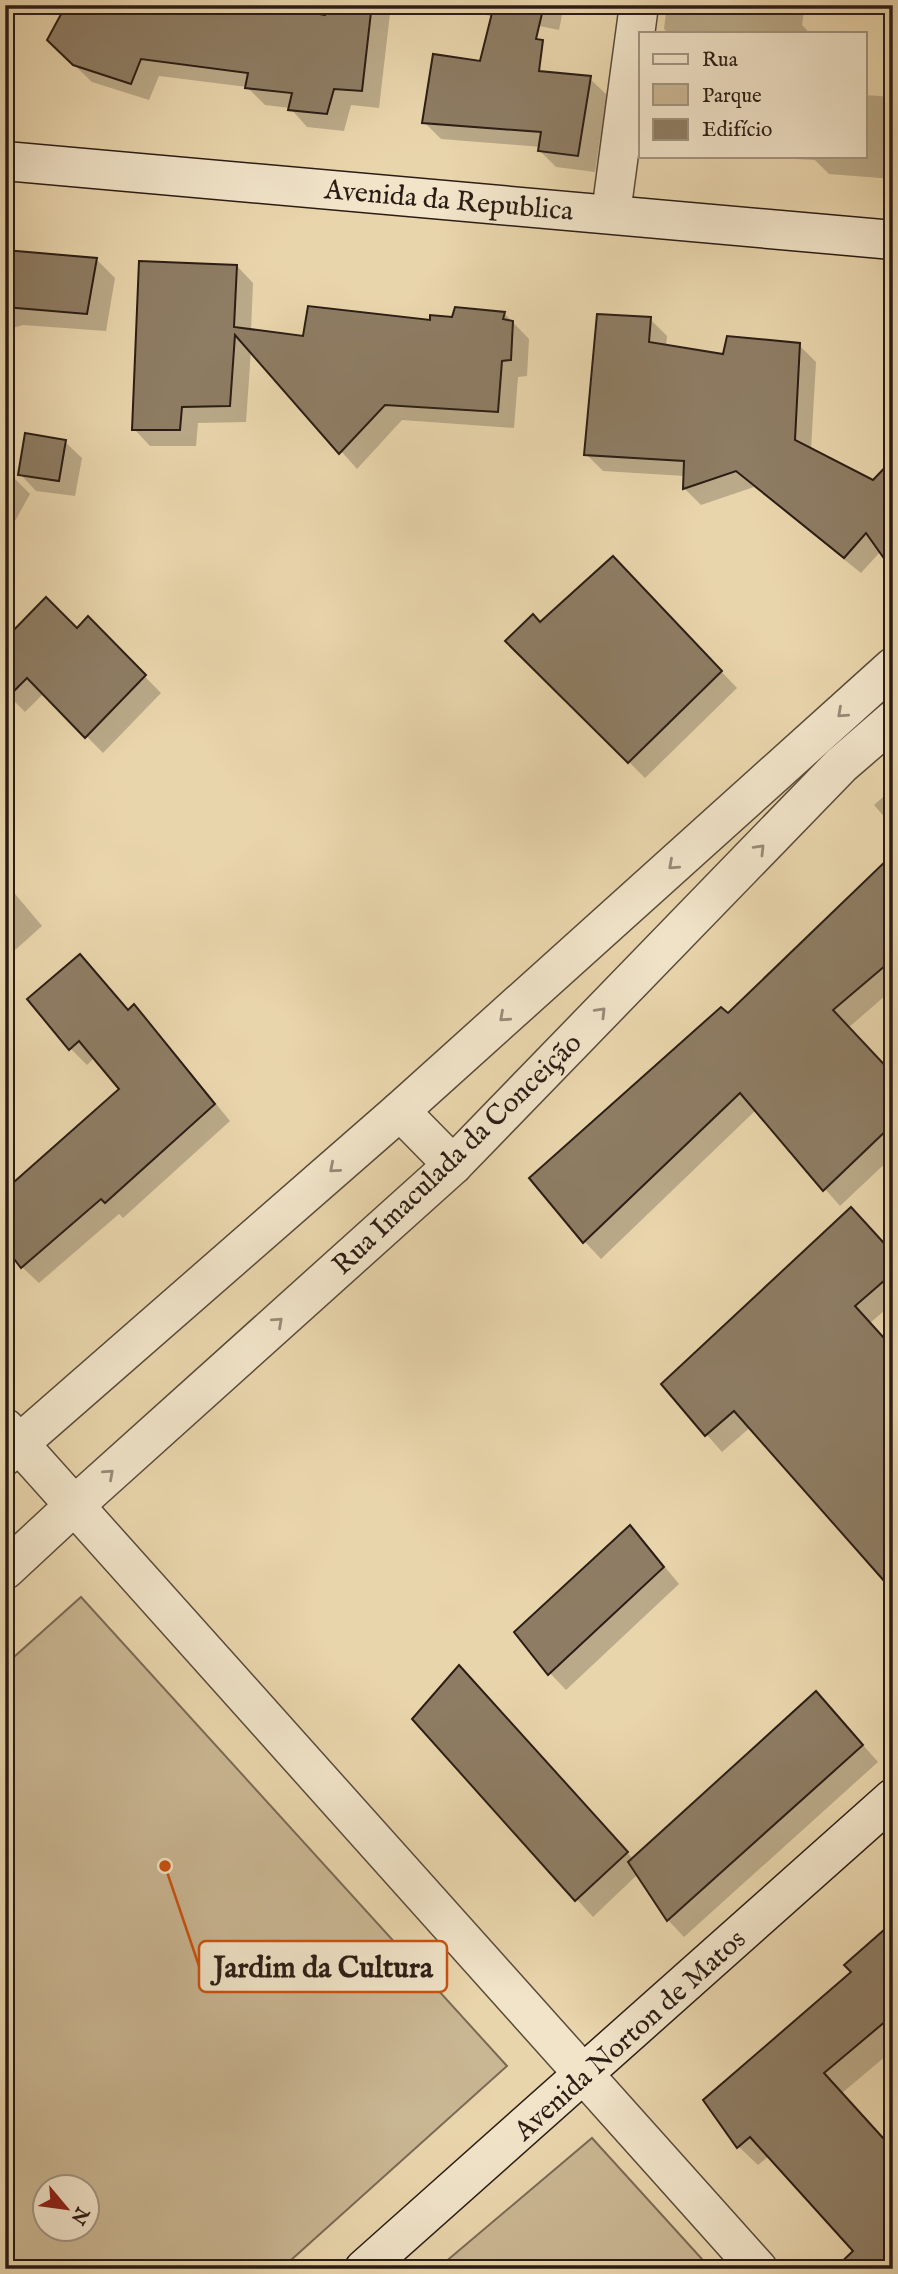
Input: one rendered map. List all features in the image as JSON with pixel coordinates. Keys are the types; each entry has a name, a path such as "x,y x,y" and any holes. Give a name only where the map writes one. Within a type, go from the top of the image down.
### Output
{"street":[{"path":"611,213 639,5"},
{"name":"Avenida da Republica","path":"5,161 893,240"},
{"path":"758,2269 75,1505 10,1443 400,1111 893,667"},
{"name":"Rua Imaculada da Conceição","path":"5,1570 453,1165 841,765 893,720"},
{"path":"400,1111 453,1165"},
{"name":"Avenida Norton de Matos","path":"364,2269 893,1798"}],"green space":[{"path":"81,1597 507,2066 281,2269 5,2269 5,1665"},
{"path":"592,2138 711,2269 437,2269"}],"building":[{"path":"66,5 271,5 325,15 327,5 331,5 371,12 362,91 334,89 327,114 288,110 292,93 245,88 248,73 141,59 131,84 73,65 47,40"},
{"path":"494,5 544,5 536,39 543,40 539,71 591,76 578,156 538,151 541,132 422,123 433,54 480,61"},
{"path":"5,250 97,258 87,314 5,307"},
{"path":"139,261 237,265 234,327 303,336 308,306 430,320 430,315 452,317 455,307 505,312 503,319 513,321 511,360 502,361 498,412 385,405 339,454 235,335 230,406 182,407 180,430 132,430"},
{"path":"597,314 651,317 649,342 723,354 727,336 800,343 795,440 873,480 893,459 893,571 866,533 844,558 736,471 683,489 684,461 584,455"},
{"path":"25,433 66,440 59,481 18,475"},
{"path":"613,556 722,671 628,763 505,641 533,614 540,622"},
{"path":"46,597 77,628 88,616 146,675 85,738 27,678 5,700 5,639"},
{"path":"893,854 893,959 833,1010 893,1074 893,1124 823,1191 740,1093 583,1243 529,1178 721,1007 728,1013"},
{"path":"80,954 128,1010 134,1004 215,1104 105,1203 101,1199 21,1268 5,1247 5,1190 119,1089 79,1041 69,1050 27,999"},
{"path":"851,1207 893,1253 893,1273 855,1306 893,1348 893,1591 734,1411 705,1436 661,1384"},
{"path":"630,1525 664,1567 548,1675 514,1632"},
{"path":"459,1665 628,1852 575,1901 412,1719"},
{"path":"816,1691 863,1745 667,1921 628,1862"},
{"path":"893,1922 893,2015 824,2073 893,2149 893,2269 834,2269 853,2251 750,2137 737,2148 703,2100 851,1972 844,1965"}],"place":[{"name":"Jardim da Cultura","path":"165,1866"}]}
